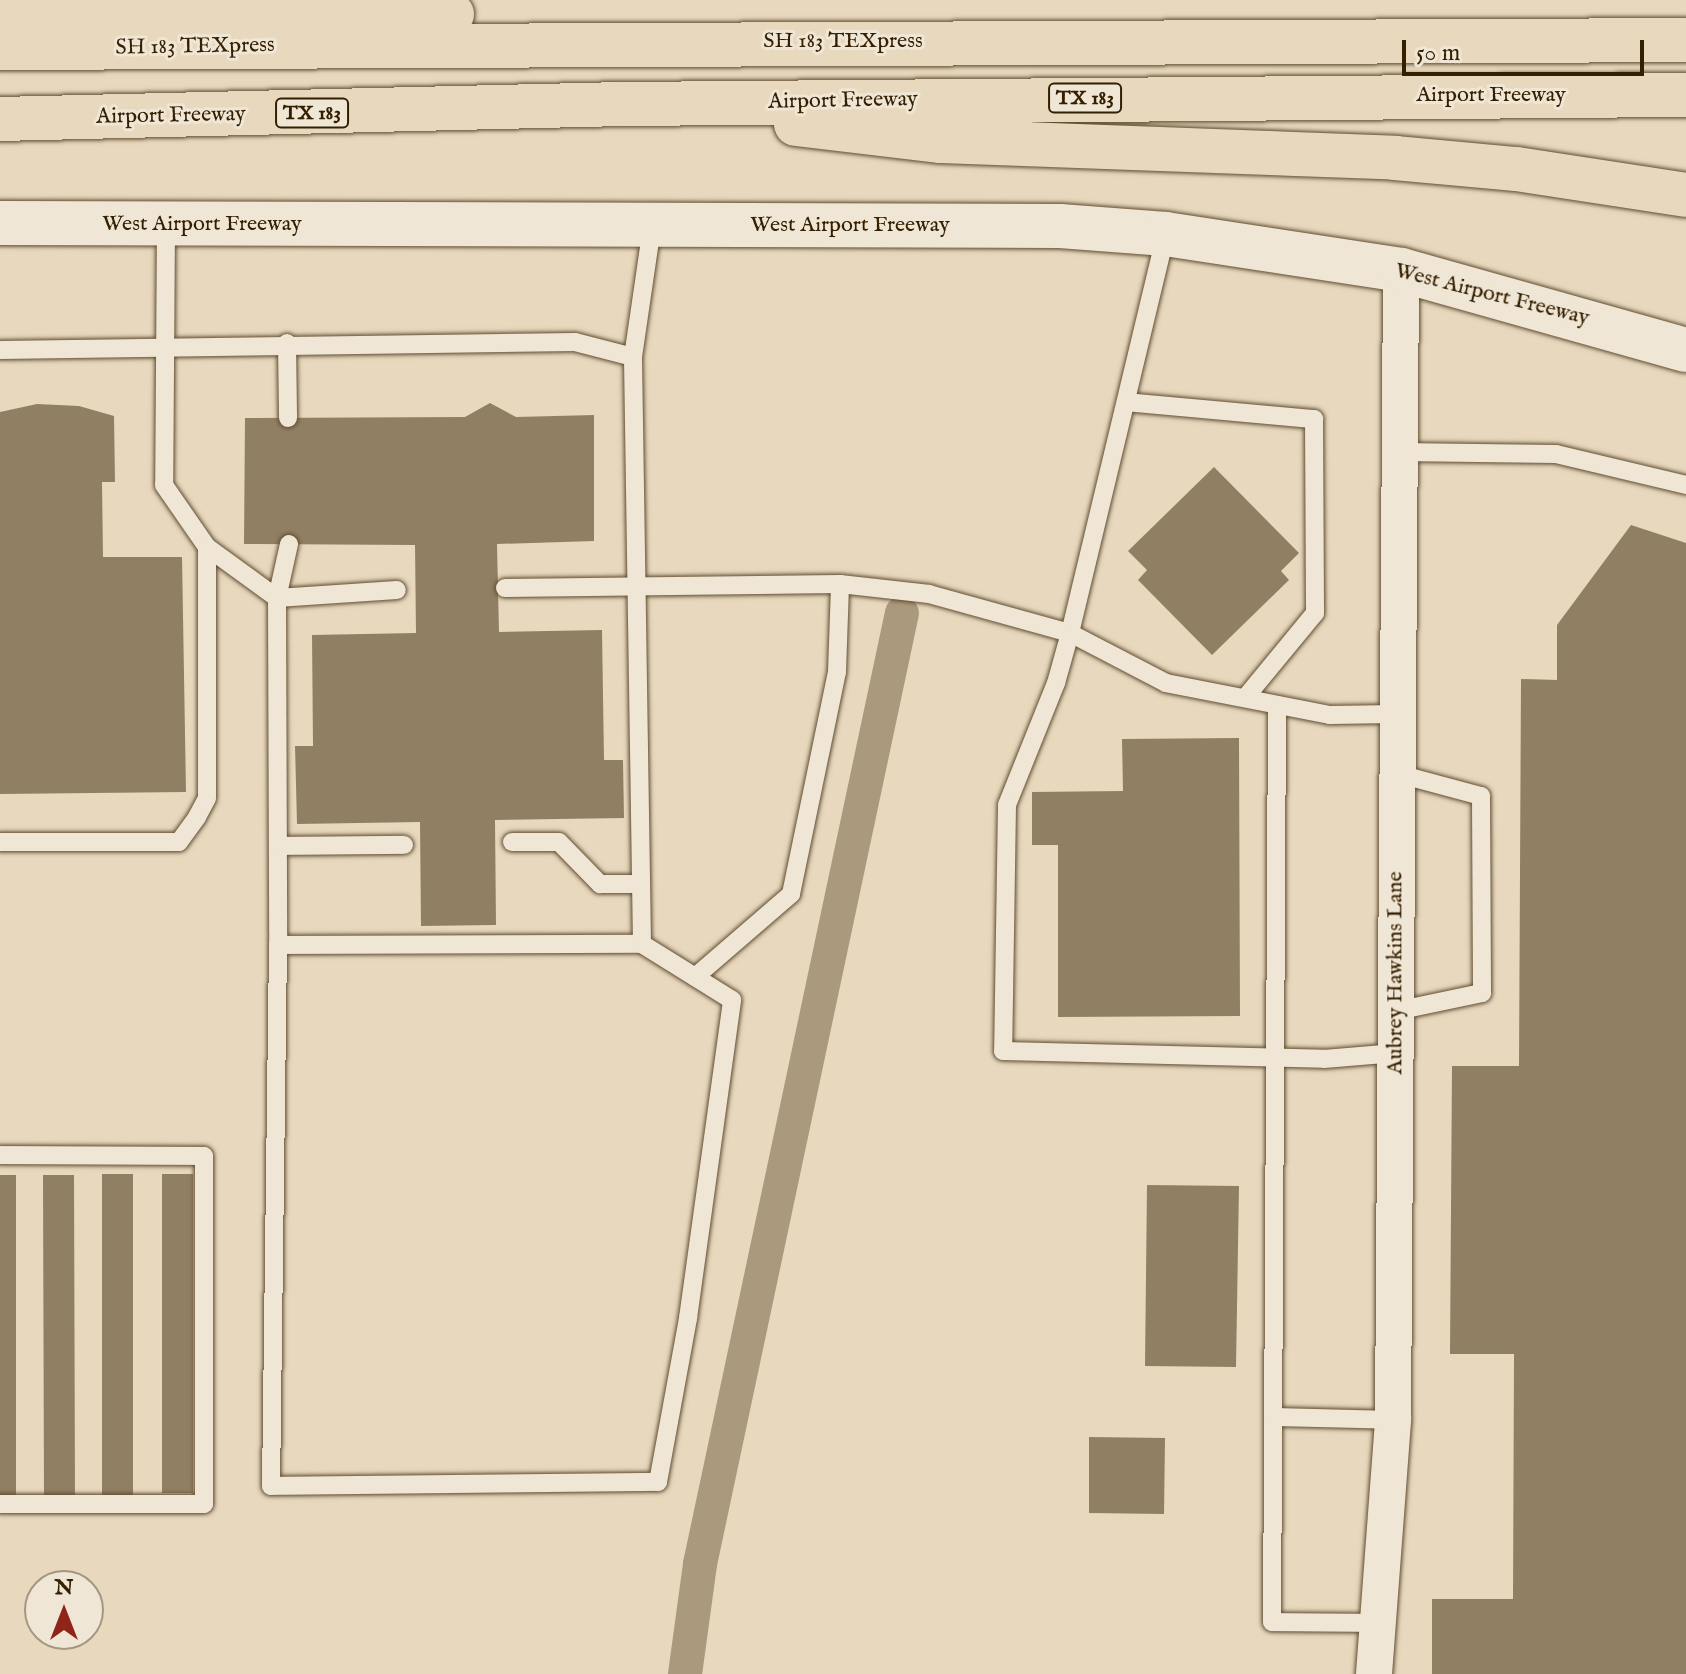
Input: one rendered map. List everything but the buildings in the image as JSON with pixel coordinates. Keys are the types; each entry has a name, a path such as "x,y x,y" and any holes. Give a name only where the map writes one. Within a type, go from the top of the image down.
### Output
{"highway":[{"name":"SH 183 TEXpress","path":"0,15 1686,11"},
{"name":"SH 183 TEXpress","path":"0,48 1686,40"},
{"name":"Airport Freeway","path":"0,119 623,104 1686,95"},
{"path":"623,104 941,141 1395,158 1517,169 1686,195"}],"main road":[{"name":"West Airport Freeway","path":"0,223 1060,226 1166,234 1401,270 1686,350"}],"street":[{"name":"Aubrey Hawkins Lane","path":"1374,1674 1393,1420 1395,714 1401,270"}],"lane":[{"path":"166,225 164,485 207,547 277,598 397,590"},
{"path":"642,944 633,357 652,227"},
{"path":"1166,234 1070,633 1007,805 1003,1051 1276,1058 1396,1053"},
{"path":"0,350 165,350 287,343 575,342 633,357"},
{"path":"287,343 288,418"},
{"path":"1126,402 1314,419 1315,613 1245,698"},
{"path":"1399,452 1556,454 1686,485"},
{"path":"278,945 642,944 732,1000 688,1318 658,1482 271,1486 278,945 281,846 277,598 289,544"},
{"path":"0,842 179,842 197,817 207,798 207,547"},
{"path":"695,977 791,894 837,672 840,584"},
{"path":"505,588 636,589 840,584 929,594 1070,633 1166,683 1330,715 1395,714"},
{"path":"1277,705 1272,1622 1378,1623"},
{"path":"1395,773 1481,796 1482,993 1396,1011"},
{"path":"512,842 559,842 600,884 641,884"},
{"path":"281,846 404,845"},
{"path":"0,1155 204,1156 204,1504 0,1504"},
{"path":"1274,1417 1393,1420"}],"waterway":[{"path":"685,1674 700,1564 902,613"}]}
